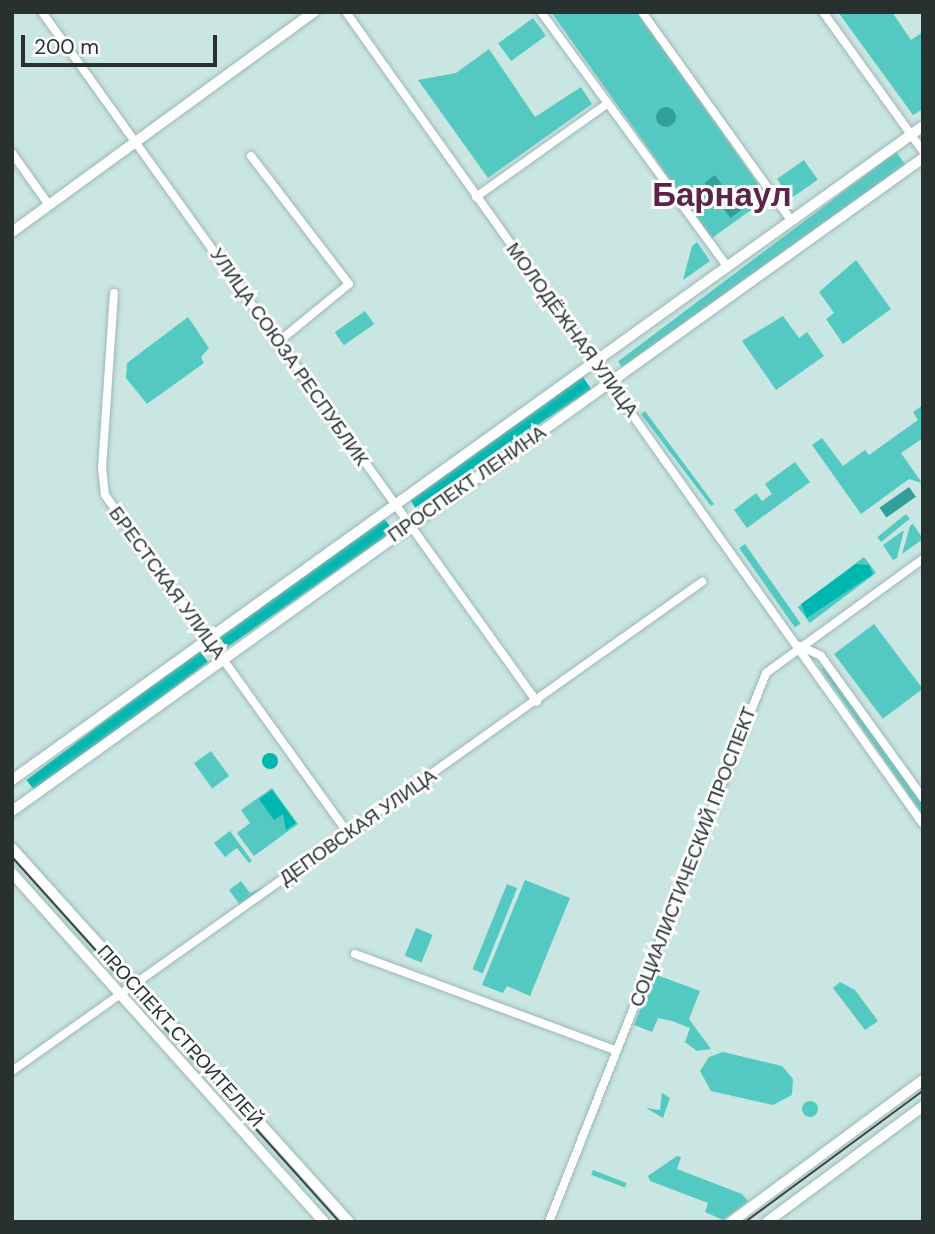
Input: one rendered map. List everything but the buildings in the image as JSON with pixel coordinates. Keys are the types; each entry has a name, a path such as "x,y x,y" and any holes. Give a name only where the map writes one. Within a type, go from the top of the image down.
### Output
{"main road":[{"path":"12,232 314,12"},
{"name":"ПРОСПЕКТ ЛЕНИНА","path":"12,780 923,126"},
{"name":"ПРОСПЕКТ ЛЕНИНА","path":"13,808 923,158"},
{"name":"ПРОСПЕКТ СТРОИТЕЛЕЙ","path":"12,848 349,1222"},
{"name":"ПРОСПЕКТ СТРОИТЕЛЕЙ","path":"12,873 324,1222"},
{"path":"731,1222 923,1080"},
{"path":"767,1222 923,1107"},
{"path":"258,1149 271,1137"}],"street":[{"name":"УЛИЦА СОЮЗА РЕСПУБЛИК","path":"42,12 537,702"},
{"name":"МОЛОДЁЖНАЯ УЛИЦА","path":"346,12 800,646 923,824"},
{"path":"541,12 727,266"},
{"path":"642,12 791,220"},
{"path":"822,12 923,151"},
{"path":"476,197 607,104"},
{"path":"12,153 49,205"},
{"path":"251,156 349,284 277,343"},
{"name":"БРЕСТСКАЯ УЛИЦА","path":"114,293 102,467 105,495 349,834"},
{"name":"СОЦИАЛИСТИЧЕСКИЙ ПРОСПЕКТ","path":"549,1222 761,683 772,667 923,559"},
{"name":"ДЕПОВСКАЯ УЛИЦА","path":"12,1071 537,702 702,582"},
{"name":"МОЛОДЁЖНАЯ УЛИЦА","path":"800,646 821,656 923,798"},
{"path":"355,954 617,1051"}],"shaded area":[{"path":"551,12 637,12 768,198 712,238"},
{"path":"838,12 892,12 911,40 923,32 923,109 913,115"},
{"path":"533,18 546,36 511,61 498,43"},
{"path":"489,49 535,117 581,87 592,104 488,178 418,80 456,73"},
{"path":"666,107 673,110 676,117 673,124 666,127 659,124 656,117 659,110"},
{"path":"896,152 905,164 627,373 618,361"},
{"path":"804,160 818,180 791,199 777,179"},
{"path":"715,175 741,211 730,218 704,183"},
{"path":"697,242 710,261 683,280 692,246"},
{"path":"856,260 891,309 843,344 826,319 834,313 819,292"},
{"path":"365,311 374,324 344,345 335,332"},
{"path":"783,316 799,338 807,332 824,356 776,390 742,341"},
{"path":"188,317 209,348 201,357 204,363 147,404 126,378 127,363"},
{"path":"581,374 591,389 415,507 405,493"},
{"path":"923,405 923,438 901,453 922,483 909,479 861,514 812,445 822,438 843,466 865,450 869,455 918,420 913,412"},
{"path":"645,411 714,504 711,506 641,414"},
{"path":"795,462 810,482 747,528 734,510 756,493 762,501 772,494 765,484"},
{"path":"909,487 916,497 886,517 880,508"},
{"path":"906,514 910,519 881,542 877,537"},
{"path":"384,518 393,531 227,648 218,634"},
{"path":"913,524 923,539 902,554 910,526"},
{"path":"904,530 897,558 893,560 883,545"},
{"path":"745,544 801,623 795,627 739,548"},
{"path":"864,557 876,573 810,623 798,607"},
{"path":"856,564 869,565 873,574 807,618 801,604"},
{"path":"874,624 923,689 883,719 834,654"},
{"path":"199,650 208,662 36,792 26,780"},
{"path":"825,666 923,805 923,815 821,669"},
{"path":"211,751 229,776 212,788 194,763"},
{"path":"270,753 276,755 276,767 270,769 264,767 262,761 264,755"},
{"path":"272,788 298,824 254,856 237,833 250,823 241,810"},
{"path":"272,790 296,823 286,830 283,814 274,820 259,799"},
{"path":"230,831 252,861 249,863 237,848 225,857 214,843"},
{"path":"525,880 570,898 530,996 507,986 503,993 482,985"},
{"path":"241,881 250,893 262,888 240,905 229,890"},
{"path":"507,884 517,888 483,973 473,969"},
{"path":"416,928 433,935 421,963 405,956"},
{"path":"654,974 700,991 689,1019 711,1049 697,1051 685,1042 690,1028 672,1021 658,1018 652,1032 634,1025"},
{"path":"840,982 855,990 878,1021 865,1030 833,988"},
{"path":"723,1052 782,1066 793,1079 792,1095 773,1105 711,1091 700,1071 709,1057"},
{"path":"662,1093 670,1098 663,1118 646,1108 660,1110"},
{"path":"810,1101 816,1103 816,1115 810,1117 804,1115 802,1109 804,1103"},
{"path":"677,1156 681,1157 677,1169 742,1194 748,1201 723,1220 705,1212 708,1203 650,1181 648,1176"},
{"path":"593,1170 627,1183 625,1188 591,1175"}],"tram line":[{"path":"12,857 339,1222"},
{"path":"745,1222 923,1091"}],"district":[{"name":"Барнаул","path":"722,195"}]}
